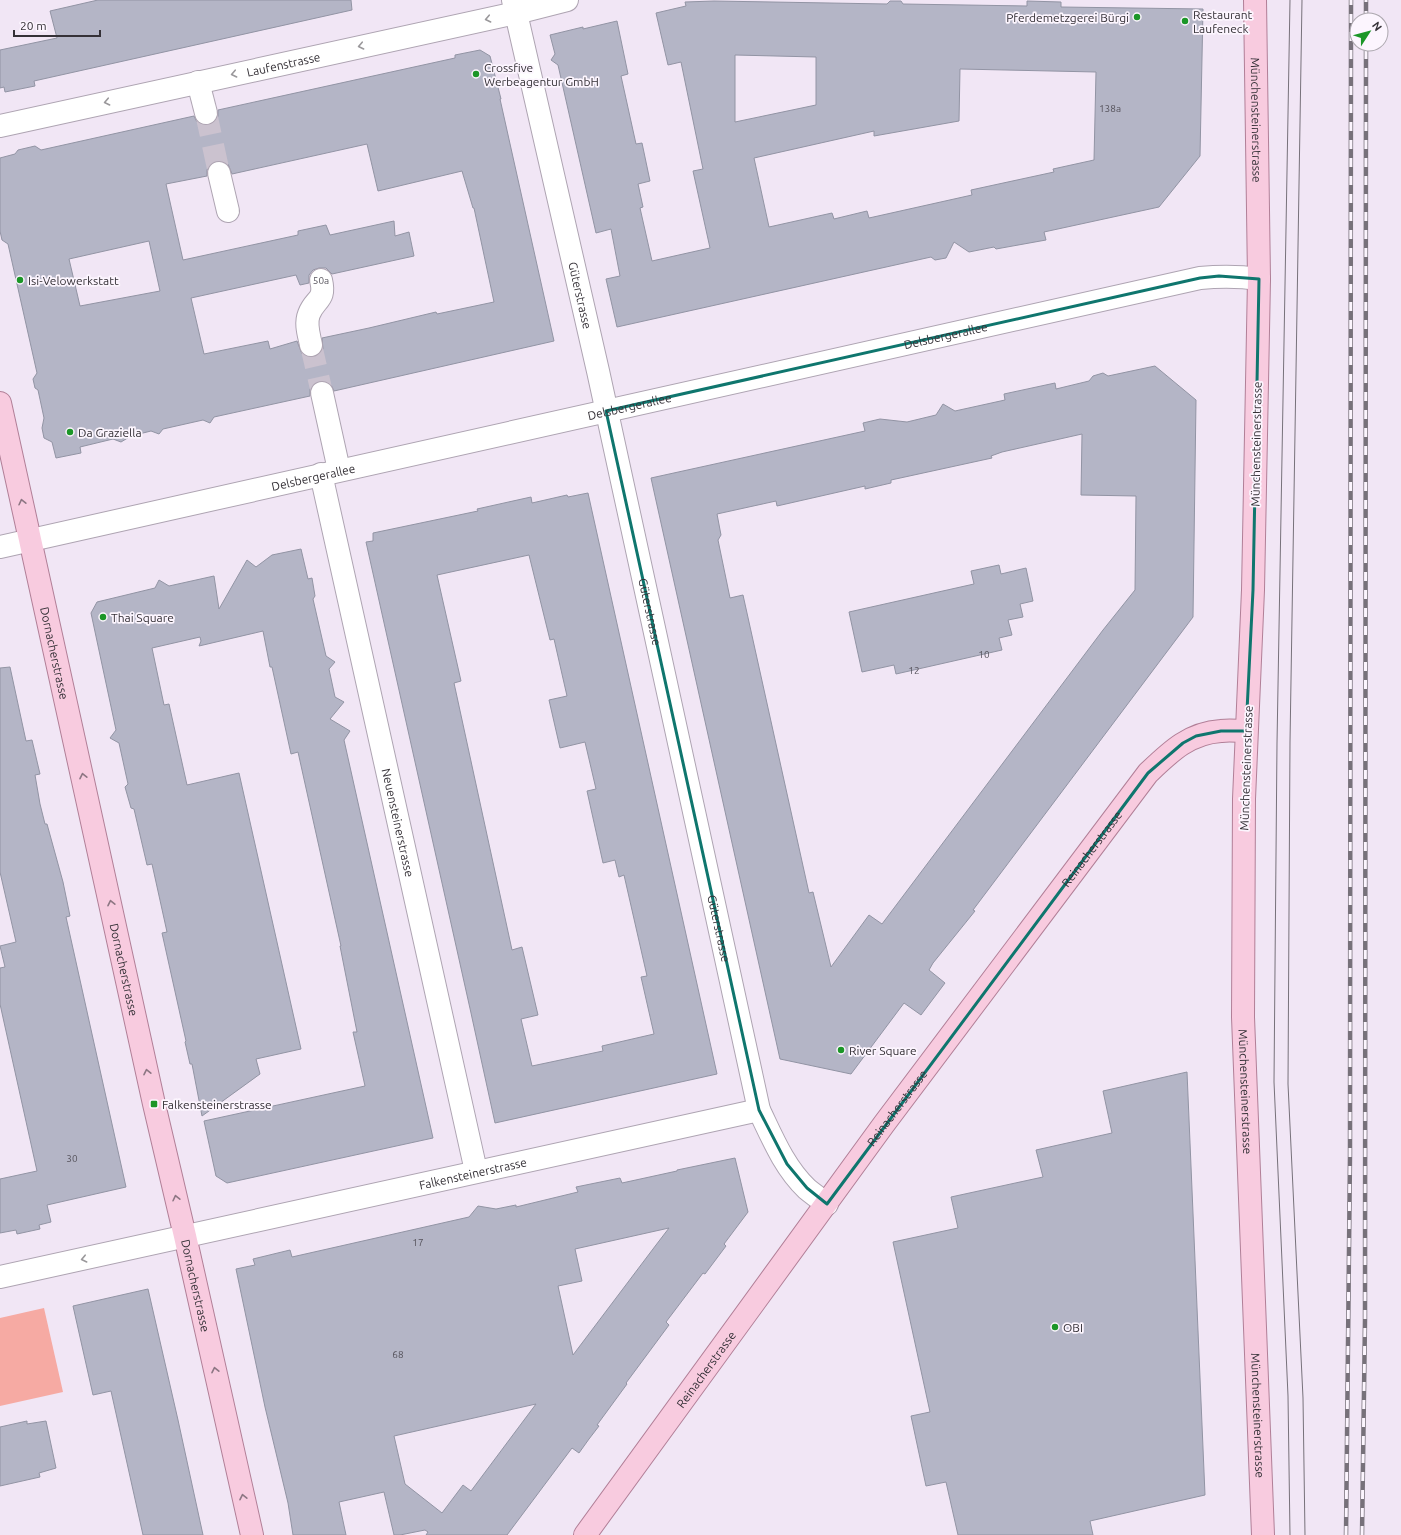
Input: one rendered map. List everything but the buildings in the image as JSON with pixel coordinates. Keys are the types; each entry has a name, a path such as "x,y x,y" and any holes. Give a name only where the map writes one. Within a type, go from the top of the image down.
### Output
{"main road":[{"name":"Münchensteinerstrasse","path":"1256,0 1259,279 1253,590 1246,731 1242,1017 1263,1535"},
{"name":"Dornacherstrasse","path":"0,403 154,1104 252,1535"},
{"name":"Reinacherstrasse","path":"584,1535 884,1124 1148,773 1182,743 1196,736 1221,730 1246,731"}],"street":[{"name":"Laufenstrasse","path":"0,126 198,82 514,6 567,0"},
{"name":"Güterstrasse","path":"514,6 606,411 759,1110 787,1164 807,1188 827,1204"},
{"path":"198,82 206,113"},
{"path":"219,173 228,211"},
{"name":"Delsbergerallee","path":"0,547 1200,278 1239,276 1259,279"},
{"path":"312,345 307,325 309,314 322,295 323,289 321,280"},
{"name":"Neuensteinerstrasse","path":"322,393 330,472 476,1171"},
{"name":"Falkensteinerstrasse","path":"0,1277 476,1171 759,1110"}],"highlighted area":[{"path":"1219,276 1259,279 1253,590 1246,731 1221,731 1196,736 1183,743 1148,773 827,1204 807,1188 787,1164 759,1110 606,411 1200,278"}],"shaded area":[{"path":"44,1308 63,1392 0,1406 0,1318"}],"tunnel":[{"path":"206,113 219,173"},
{"path":"311,345 322,393"}],"tram line":[{"path":"1290,0 1277,743 1274,1082 1288,1396 1290,1535"},
{"path":"1302,0 1290,742 1288,1084 1303,1398 1305,1535"}],"railway":[{"path":"1346,1535 1350,1155 1351,0"},
{"path":"1366,0 1366,12"},
{"path":"1362,1535 1365,1320 1366,52"}],"place":[{"name":"Pferdemetzgerei Bürgi","path":"1137,17"},
{"name":"Restaurant Laufeneck","path":"1185,21"},
{"name":"Crossfive Werbeagentur GmbH","path":"476,74"},
{"name":"Isi-Velowerkstatt","path":"20,280"},
{"name":"Da Graziella","path":"70,432"},
{"name":"Thai Square","path":"103,617"},
{"name":"River Square","path":"841,1050"},
{"name":"Falkensteinerstrasse","path":"154,1104"},
{"name":"OBI","path":"1055,1327"}]}
